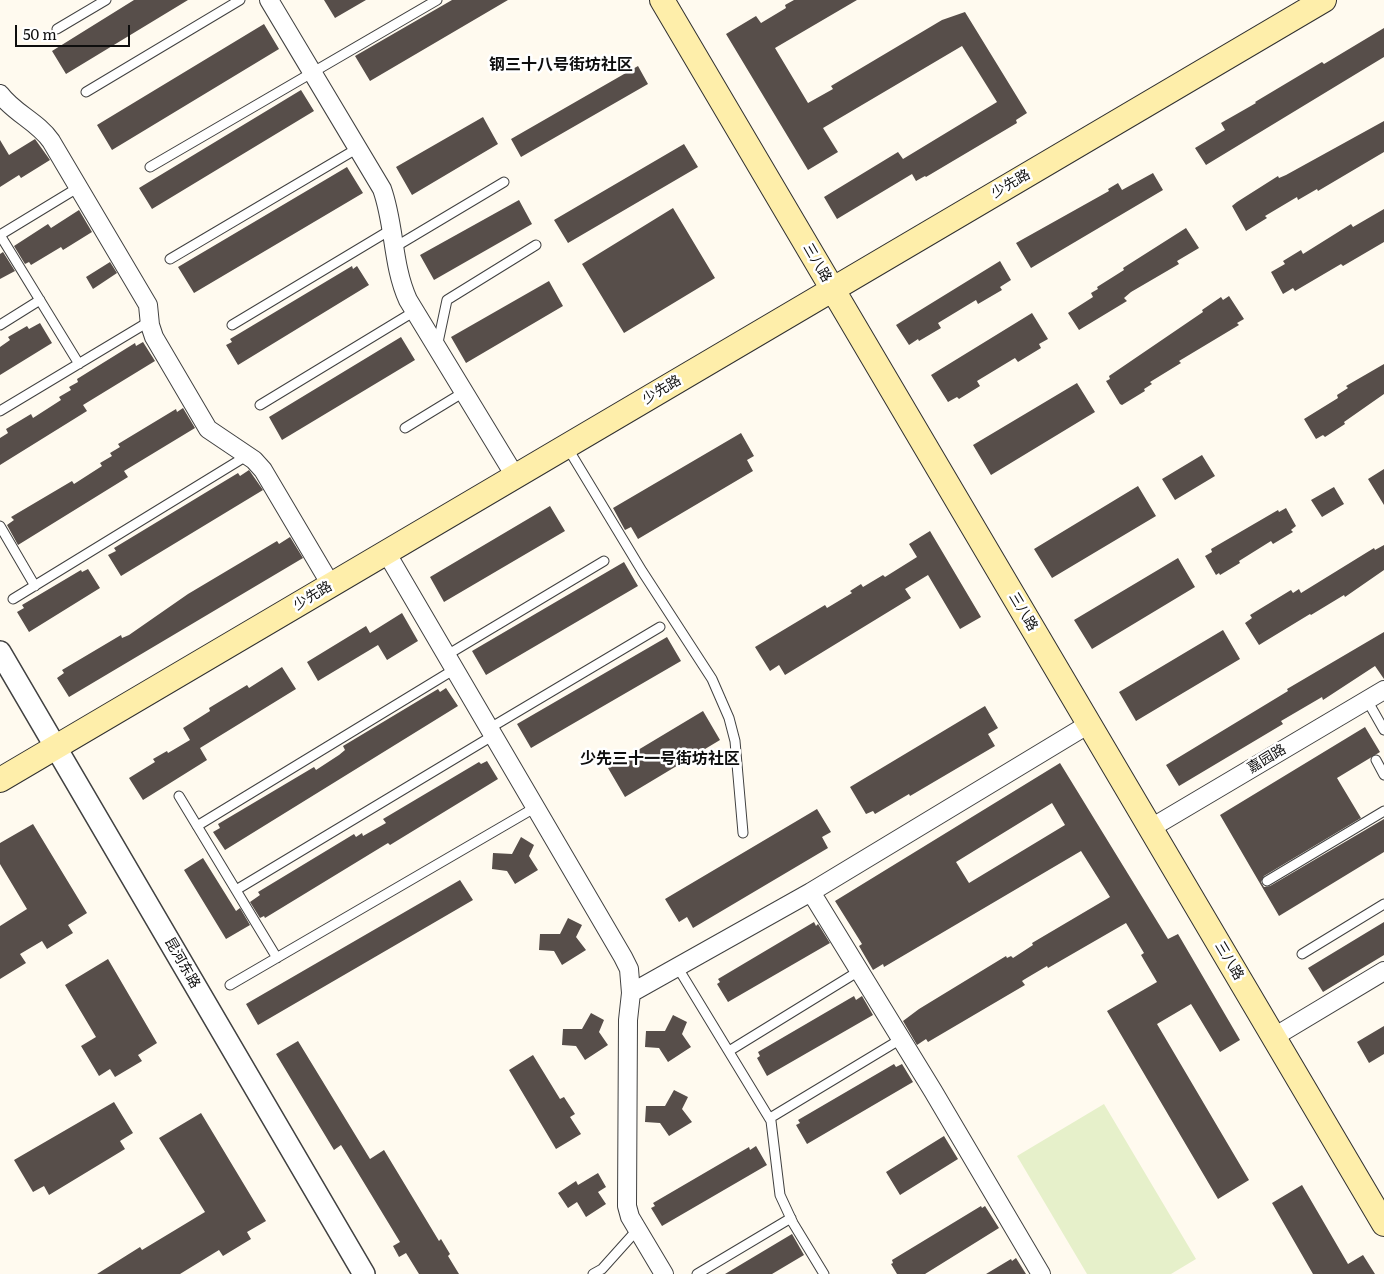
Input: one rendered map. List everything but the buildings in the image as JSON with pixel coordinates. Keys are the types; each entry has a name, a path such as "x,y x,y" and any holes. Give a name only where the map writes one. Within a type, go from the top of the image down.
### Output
{"main road":[{"name":"三八路","path":"662,0 1384,1224"},
{"name":"少先路","path":"0,780 1324,0"}],"street":[{"path":"269,0 382,188 393,229 402,287 515,476"},
{"path":"0,94 6,102 44,131 148,305 154,337 208,429 248,455 263,470 331,585"},
{"path":"386,552 623,957 631,978 628,1020 626,1193 630,1217 664,1274"},
{"name":"昆河东路","path":"0,652 364,1274"},
{"name":"嘉园路","path":"1151,828 1384,690"},
{"path":"631,993 811,892 1089,724"},
{"path":"811,892 902,1039 1041,1274"},
{"path":"1274,1037 1384,971"}],"lane":[{"path":"57,29 106,0"},
{"path":"86,92 240,0"},
{"path":"150,167 437,0"},
{"path":"170,259 358,148"},
{"path":"395,247 504,182"},
{"path":"79,187 0,235 79,364"},
{"path":"232,325 393,229"},
{"path":"437,348 447,300 536,245"},
{"path":"0,324 40,300"},
{"path":"260,405 415,311"},
{"path":"0,411 150,321"},
{"path":"405,428 464,392"},
{"path":"566,446 715,686 735,740 743,833"},
{"path":"13,599 248,455"},
{"path":"0,526 35,586"},
{"path":"197,826 604,561"},
{"path":"236,890 660,627"},
{"path":"1367,700 1384,730"},
{"path":"1376,760 1384,775"},
{"path":"179,796 277,958"},
{"path":"230,985 536,807"},
{"path":"1267,881 1384,810"},
{"path":"1302,954 1384,904"},
{"path":"678,968 770,1118 774,1134 780,1195 791,1218 824,1274"},
{"path":"729,1051 859,971"},
{"path":"770,1118 902,1039"},
{"path":"697,1274 791,1218"},
{"path":"593,1274 602,1269 638,1230"}],"green space":[{"path":"1104,1104 1196,1259 1171,1274 1087,1274 1017,1156"}],"district":[{"name":"钢三十八号街坊社区","path":"561,65"},
{"name":"少先三十一号街坊社区","path":"660,759"}]}
